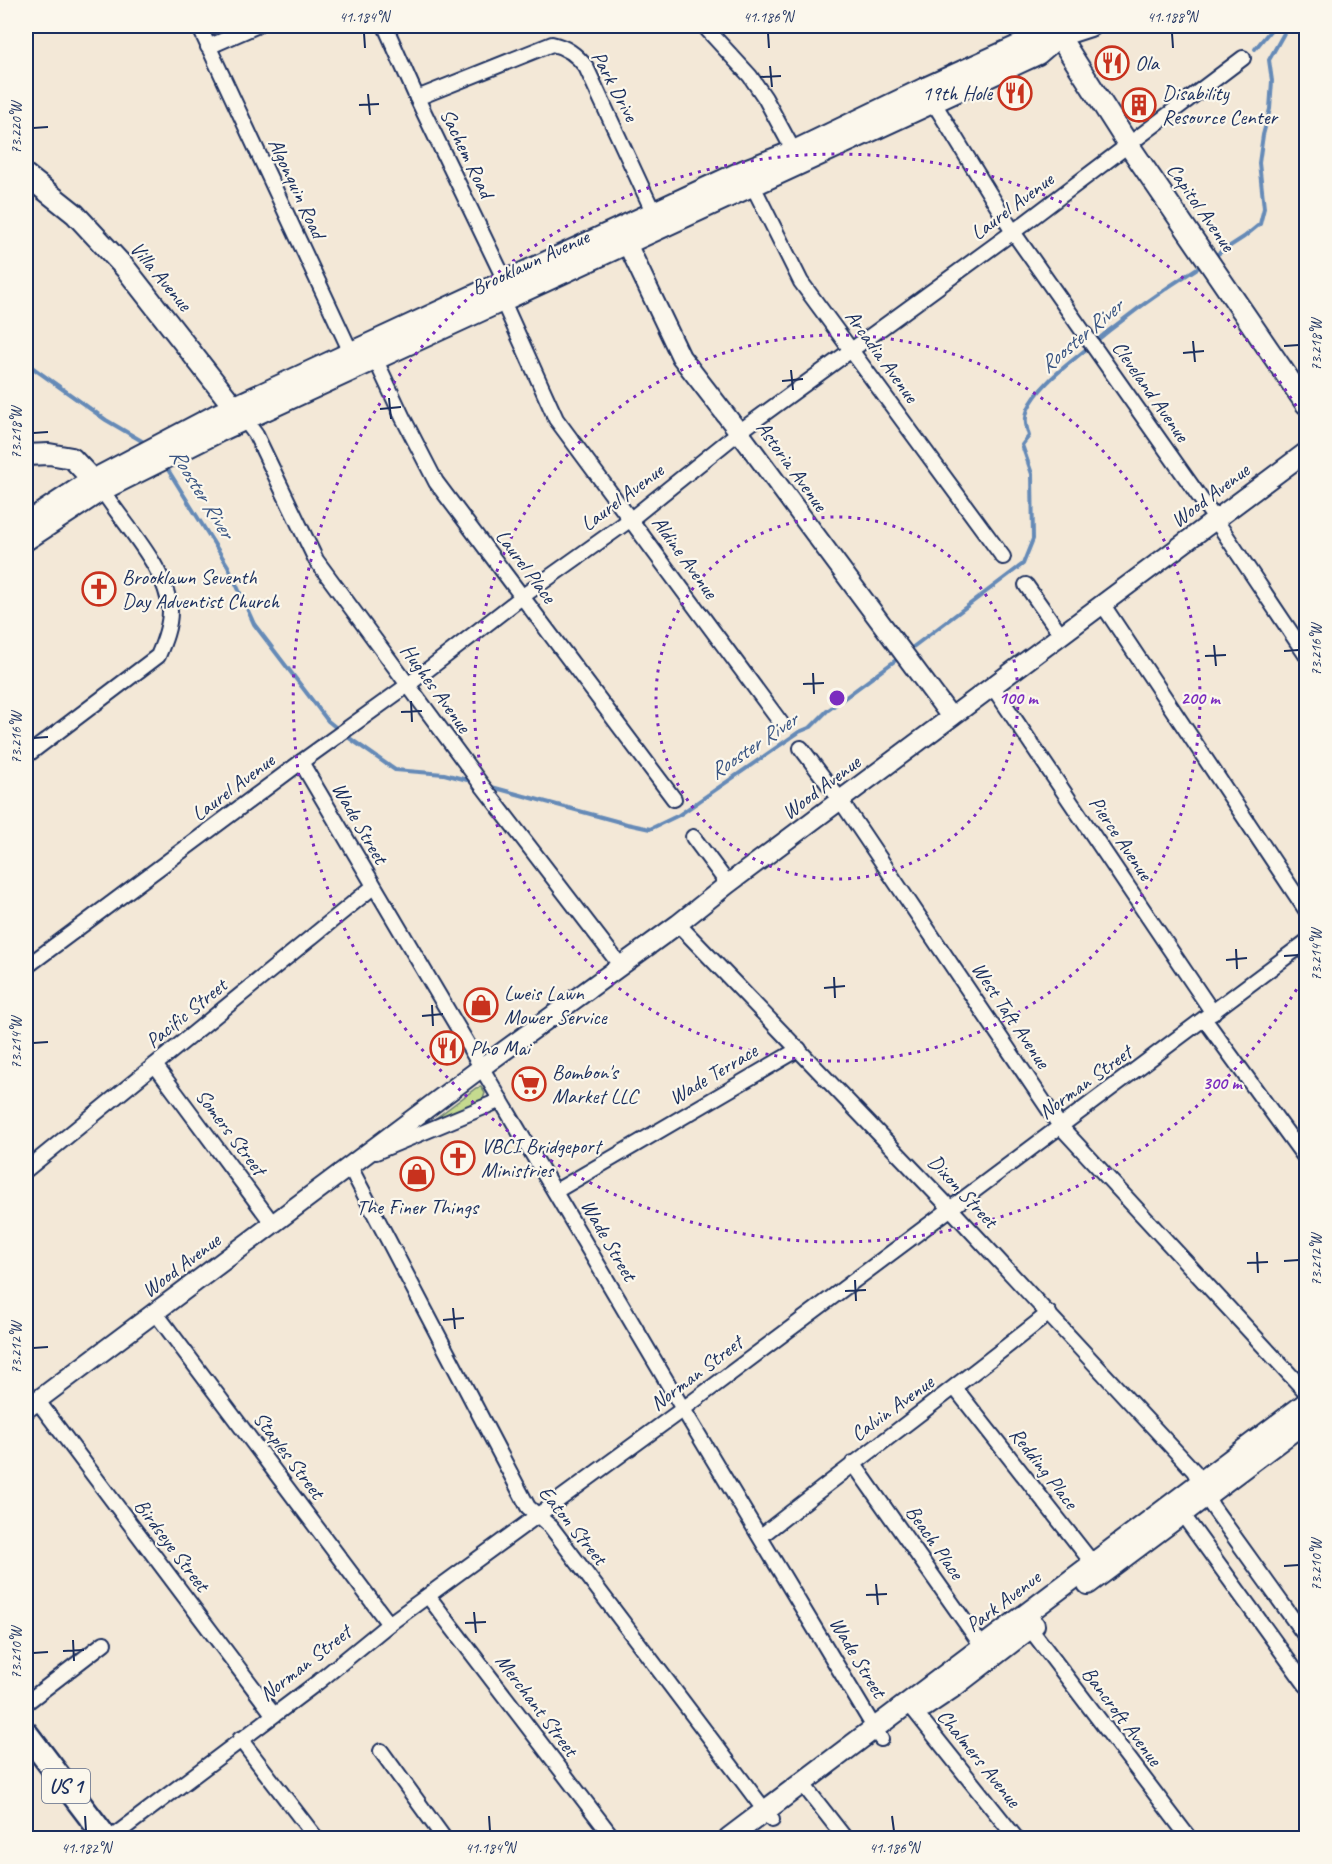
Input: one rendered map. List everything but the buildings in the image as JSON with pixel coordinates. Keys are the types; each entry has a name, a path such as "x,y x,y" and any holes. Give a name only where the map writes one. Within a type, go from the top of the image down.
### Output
{"main road":[{"name":"Brooklawn Avenue","path":"26,523 239,414 929,95 1031,40 1057,31 1090,26"},
{"name":"Capitol Avenue","path":"1057,31 1128,144 1306,404"},
{"name":"Villa Avenue","path":"26,176 75,214 126,269 239,414"},
{"path":"26,455 49,454 72,458 98,485"},
{"name":"Brooklawn Avenue","path":"26,540 98,485"},
{"name":"Park Avenue","path":"912,1708 952,1688 1026,1623 1203,1489 1306,1403"},
{"name":"Park Avenue","path":"1203,1489 1306,1421"},
{"name":"Park Avenue","path":"729,1839 805,1789 912,1708 982,1646 1026,1623"},
{"name":"US 1","path":"26,1733 106,1839"},
{"name":"US 1","path":"26,1758 88,1839"},
{"name":"Park Avenue","path":"747,1839 768,1815"}],"street":[{"name":"Algonquin Road","path":"199,26 363,356"},
{"path":"208,47 256,26"},
{"name":"Sachem Road","path":"385,26 504,291"},
{"path":"704,26 750,76 765,98 797,157"},
{"name":"Park Drive","path":"417,98 552,44 562,46 573,52 586,67 657,220"},
{"name":"Laurel Avenue","path":"26,967 408,685 523,596 631,519 739,432 853,351 1243,58"},
{"name":"Cleveland Avenue","path":"929,95 1013,231 1215,519 1306,655"},
{"name":"Arcadia Avenue","path":"749,178 801,282 1002,557"},
{"name":"Astoria Avenue","path":"624,236 681,357 951,717"},
{"name":"Aldine Avenue","path":"504,291 556,420 781,723"},
{"name":"Laurel Place","path":"363,356 436,482 674,798"},
{"name":"Hughes Avenue","path":"239,414 256,435 316,561 508,820 620,966"},
{"name":"Wood Avenue","path":"31,1404 482,1067 678,924 728,884 1306,452"},
{"path":"26,756 158,656 167,633 170,612 167,592 160,574 98,485"},
{"path":"1026,585 1062,636"},
{"path":"1103,605 1306,910"},
{"name":"Pierce Avenue","path":"993,687 1209,1016 1306,1159"},
{"name":"West Taft Avenue","path":"801,748 841,801 1060,1126 1306,1392"},
{"name":"Wade Street","path":"301,762 683,1409 878,1733"},
{"path":"693,837 728,884"},
{"name":"Pacific Street","path":"26,1170 373,887"},
{"name":"Dixon Street","path":"678,924 950,1208 1194,1471 1203,1489 1306,1637"},
{"name":"Norman Street","path":"111,1839 318,1682 389,1624 683,1409 1306,942"},
{"name":"Wade Terrace","path":"556,1191 799,1048"},
{"name":"Somers Street","path":"155,1065 273,1224"},
{"name":"Wood Avenue","path":"356,1162 501,1100"},
{"name":"Eaton Street","path":"356,1162 528,1507 558,1536 768,1815"},
{"name":"Staples Street","path":"155,1312 389,1624"},
{"name":"Calvin Avenue","path":"761,1536 1049,1313"},
{"name":"Redding Place","path":"955,1388 1097,1569"},
{"name":"Birdseye Street","path":"31,1404 273,1714"},
{"name":"Beach Place","path":"853,1463 982,1646"},
{"path":"1178,1508 1306,1685"},
{"name":"Merchant Street","path":"428,1596 613,1839"},
{"name":"Bancroft Avenue","path":"1026,1623 1189,1839"},
{"path":"26,1703 104,1643"},
{"name":"Chalmers Avenue","path":"912,1708 1016,1839"},
{"path":"240,1739 316,1839"},
{"path":"381,1751 444,1839"},
{"path":"805,1789 845,1839"}],"green space":[{"path":"481,1087 485,1093 483,1099 433,1123 432,1121 476,1088"}],"waterway":[{"name":"Rooster River","path":"1255,49 1274,26"},
{"name":"Rooster River","path":"1213,257 1260,224 1264,208 1259,163 1270,109 1272,81 1269,60 1288,26"},
{"name":"Rooster River","path":"909,650 1023,564 1033,539 1032,474 1022,445 1029,436 1027,413 1038,393 1058,373 1109,331 1202,265"},
{"name":"Rooster River","path":"26,363 106,420 147,444"},
{"name":"Rooster River","path":"165,465 228,566 254,624 328,721 339,730"},
{"name":"Rooster River","path":"488,786 650,829 679,815 799,732 811,727 827,711 900,657"},
{"name":"Rooster River","path":"345,735 395,770 444,774 475,782"}],"place":[{"name":"Ola","path":"1112,63"},
{"name":"19th Hole","path":"1015,93"},
{"name":"Disability Resource Center","path":"1139,105"},
{"name":"Brooklawn Seventh Day Adventist Church","path":"99,589"},
{"name":"Lweis Lawn Mower Service","path":"481,1005"},
{"name":"Pho Mai","path":"447,1048"},
{"name":"Bombon's Market LLC","path":"529,1084"},
{"name":"VBCI Bridgeport Ministries","path":"458,1158"},
{"name":"The Finer Things","path":"417,1174"}]}
